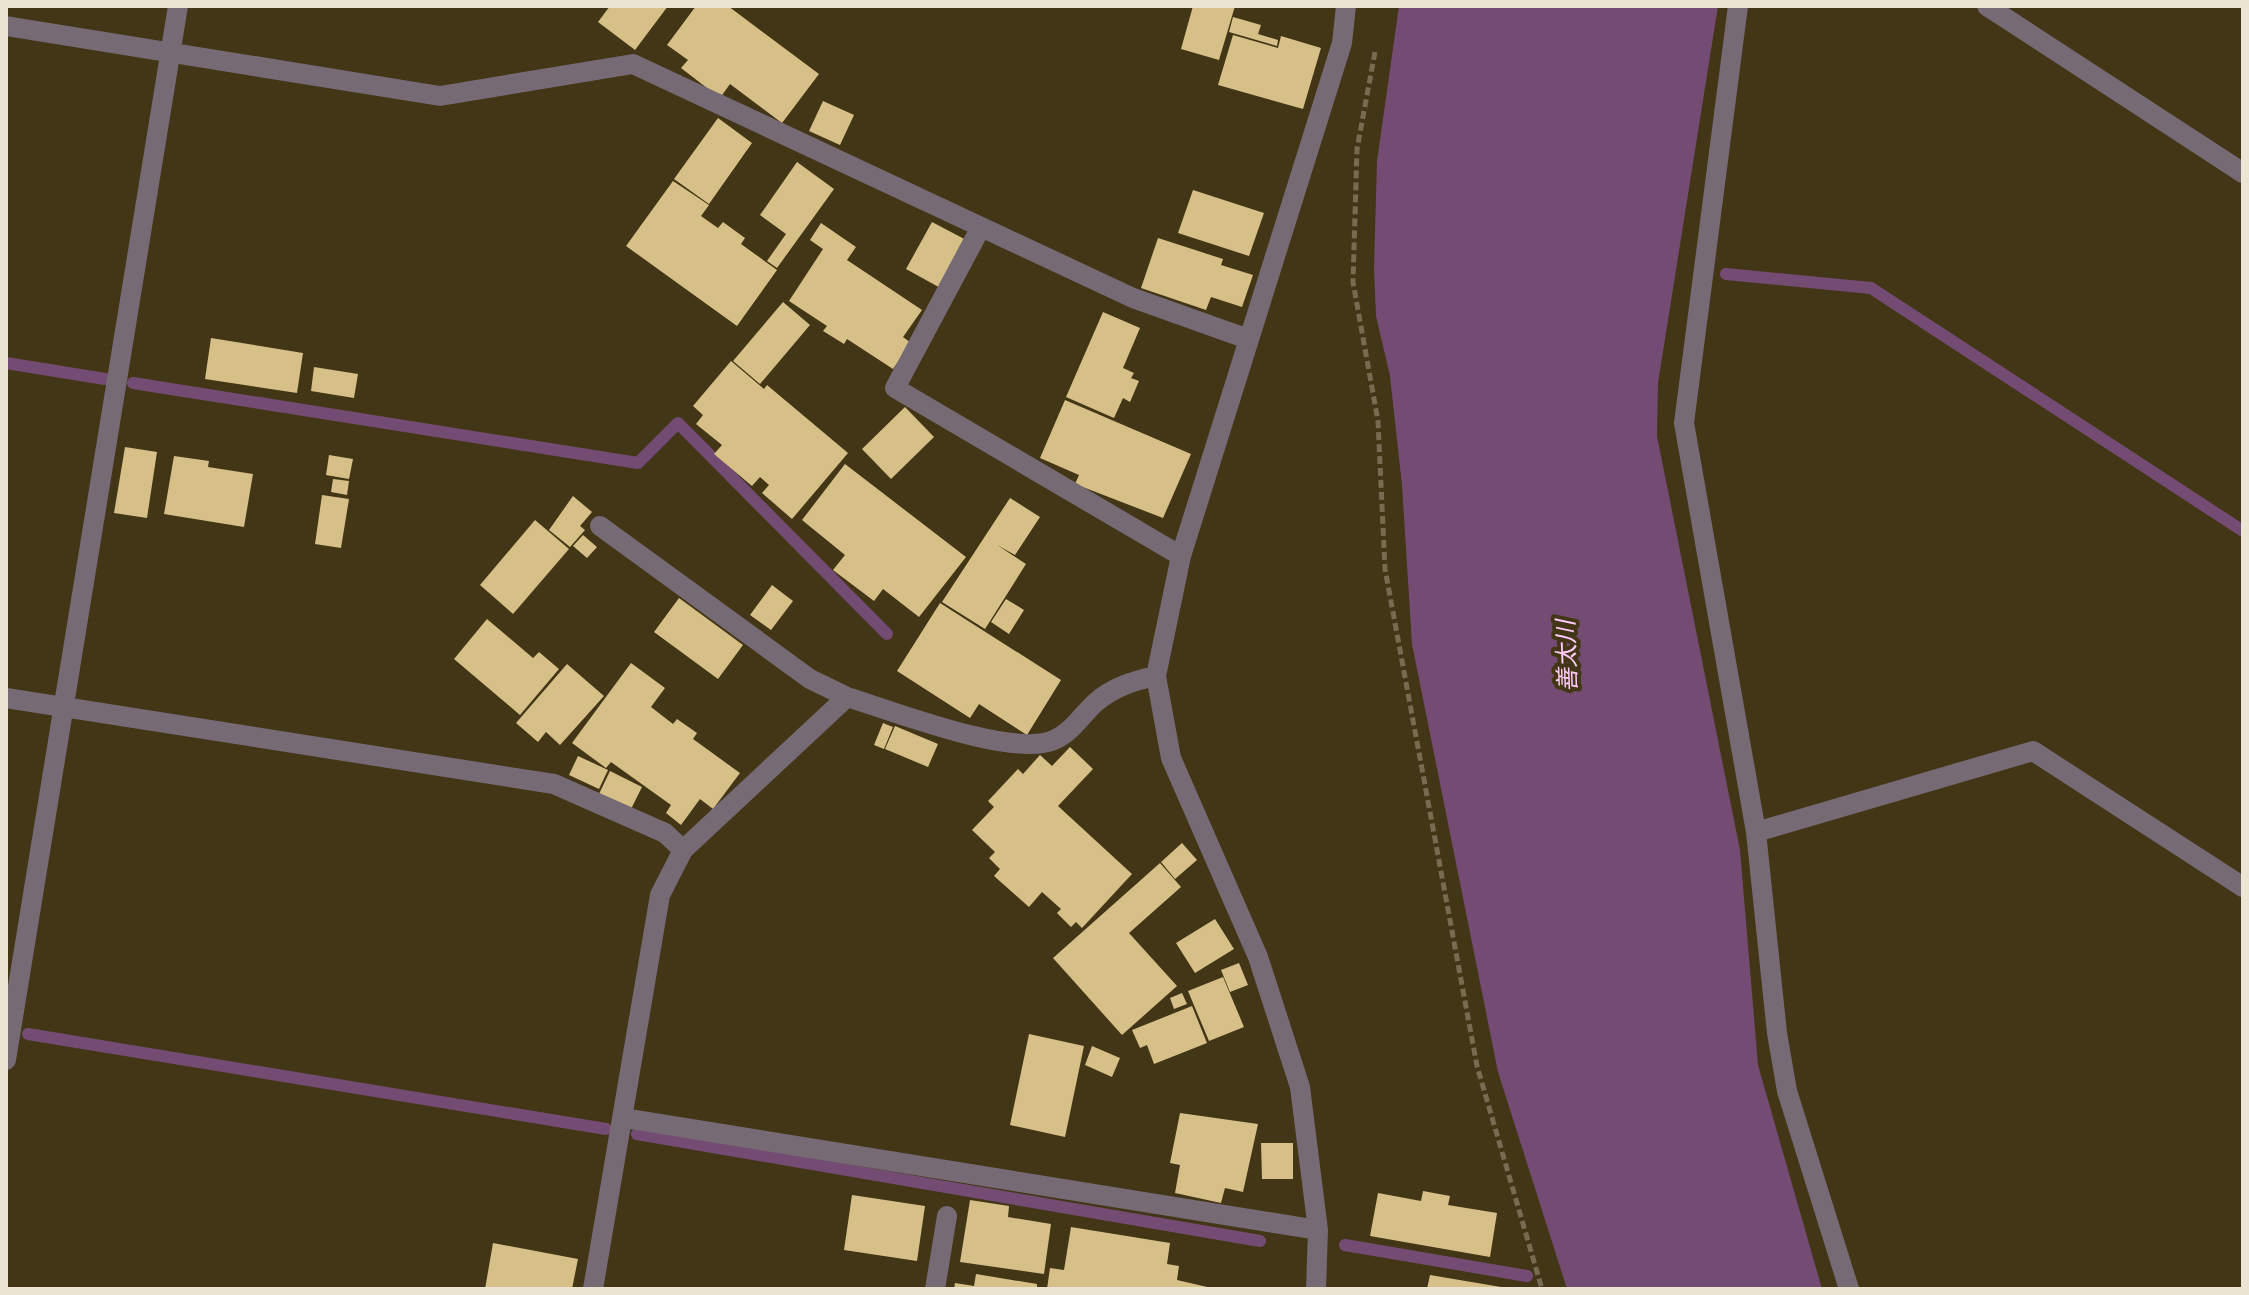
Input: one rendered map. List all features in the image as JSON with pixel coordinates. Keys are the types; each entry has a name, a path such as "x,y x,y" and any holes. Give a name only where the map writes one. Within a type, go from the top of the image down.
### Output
{"street":[{"path":"6,1060 178,6"},
{"path":"1316,1289 1318,1230 1300,1087 1258,957 1171,758 1156,676 1181,556 1342,43 1346,6"},
{"path":"1738,6 1684,423 1756,832 1777,1033 1787,1091 1849,1289"},
{"path":"1987,6 2243,173"},
{"path":"6,26 440,96 633,64 1133,298 1248,339"},
{"path":"981,227 895,388 1181,556"},
{"path":"600,526 810,679 847,697 992,740 1024,746 1053,741 1072,729 1096,702 1127,682 1156,676"},
{"path":"593,1289 660,895 683,850 847,697"},
{"path":"6,698 554,784 665,833 683,850"},
{"path":"1756,832 2033,751 2243,887"},
{"path":"624,1118 1318,1230"},
{"path":"935,1289 947,1216"}],"path":[{"path":"1375,50 1357,149 1353,282 1378,421 1385,569 1477,1066 1542,1289"}],"water":[{"name":"善太川","path":"1399,6 1718,6 1658,383 1657,436 1740,850 1758,1065 1822,1289 1567,1289 1498,1072 1412,644 1402,485 1390,376 1376,316 1374,268 1377,161"}],"building":[{"path":"610,6 668,6 635,50 598,22"},
{"path":"696,6 728,6 819,74 782,123 730,84 720,98 681,68 688,60 667,45"},
{"path":"1193,6 1235,6 1219,60 1181,49"},
{"path":"1233,17 1261,25 1258,34 1278,40 1277,46 1229,32"},
{"path":"1233,35 1278,48 1281,36 1321,48 1303,109 1218,85"},
{"path":"823,101 854,115 840,145 809,131"},
{"path":"718,118 752,143 709,204 674,179"},
{"path":"797,162 834,189 777,268 767,261 786,234 760,215"},
{"path":"673,181 709,205 701,216 718,228 723,222 745,238 741,244 777,270 737,326 626,246"},
{"path":"1193,190 1264,213 1249,256 1178,233"},
{"path":"932,222 970,242 944,290 906,269"},
{"path":"821,223 856,247 847,260 922,310 903,337 911,343 893,369 847,339 844,344 823,331 827,326 789,301 823,249 810,240"},
{"path":"1158,238 1223,259 1221,265 1253,275 1242,307 1211,297 1206,310 1141,288"},
{"path":"783,302 810,325 760,384 733,361"},
{"path":"1103,312 1140,328 1123,368 1134,373 1131,378 1139,381 1130,402 1123,398 1114,418 1066,397"},
{"path":"211,338 303,353 297,393 205,379"},
{"path":"731,361 764,389 767,385 848,453 792,519 762,493 769,485 760,477 752,486 714,454 722,445 696,424 703,415 693,406"},
{"path":"314,367 358,374 354,398 311,391"},
{"path":"1065,400 1191,454 1163,518 1075,484 1079,475 1040,458"},
{"path":"905,407 934,437 891,479 862,449"},
{"path":"125,447 157,452 147,518 114,513"},
{"path":"329,455 353,459 349,479 326,475"},
{"path":"174,456 209,461 208,467 253,474 244,527 164,514"},
{"path":"845,464 966,557 919,617 883,589 874,601 833,570 845,555 802,520"},
{"path":"333,479 349,481 347,495 331,492"},
{"path":"322,495 349,499 341,548 315,544"},
{"path":"573,496 592,512 580,526 585,530 570,547 549,530"},
{"path":"1010,498 1040,517 1015,555 997,545 1026,564 985,629 942,602"},
{"path":"535,520 569,549 513,614 480,585"},
{"path":"583,535 597,547 587,558 573,546"},
{"path":"772,585 793,601 771,630 750,615"},
{"path":"679,598 743,645 718,679 654,632"},
{"path":"1006,599 1024,610 1009,634 991,622"},
{"path":"940,603 1061,680 1027,735 979,704 970,718 897,671"},
{"path":"487,619 533,658 539,652 559,669 520,715 454,659"},
{"path":"631,663 665,688 651,707 673,724 677,719 697,733 693,739 740,773 713,809 700,799 681,825 666,813 671,805 611,762 606,768 572,743"},
{"path":"567,664 604,696 560,745 546,732 538,742 516,723"},
{"path":"883,723 893,727 884,749 874,745"},
{"path":"895,726 938,744 928,767 885,749"},
{"path":"1070,747 1093,769 1058,806 1132,874 1082,928 1076,922 1071,927 1057,913 1061,909 1042,892 1029,907 994,876 1000,869 989,858 995,852 972,830 994,807 988,801 1018,769 1023,774 1040,755 1052,766"},
{"path":"578,756 608,770 599,789 569,775"},
{"path":"610,771 642,787 631,809 599,794"},
{"path":"1182,843 1197,860 1175,879 1161,862"},
{"path":"1160,863 1181,887 1129,933 1177,986 1122,1035 1053,958"},
{"path":"1215,919 1234,949 1195,973 1176,943"},
{"path":"1239,963 1248,985 1230,992 1221,970"},
{"path":"1223,977 1244,1027 1209,1041 1188,991"},
{"path":"1182,993 1187,1004 1174,1009 1170,998"},
{"path":"1192,1006 1207,1043 1154,1064 1147,1045 1140,1048 1132,1030"},
{"path":"1029,1034 1084,1046 1065,1137 1010,1125"},
{"path":"1092,1046 1120,1058 1112,1077 1085,1065"},
{"path":"1180,1113 1258,1124 1243,1192 1225,1188 1221,1203 1175,1193 1180,1165 1170,1163"},
{"path":"1261,1143 1293,1143 1293,1179 1262,1179"},
{"path":"1423,1191 1450,1196 1448,1205 1497,1213 1490,1257 1370,1236 1378,1193 1421,1201"},
{"path":"852,1195 925,1206 917,1261 844,1250"},
{"path":"970,1200 1009,1206 1008,1217 1051,1224 1044,1274 960,1262"},
{"path":"1071,1227 1170,1243 1167,1264 1179,1266 1177,1280 1216,1289 1047,1289 1050,1268 1064,1270"},
{"path":"493,1243 578,1259 572,1289 485,1289"},
{"path":"976,1274 1037,1284 1037,1289 954,1289 955,1283 974,1286"},
{"path":"1430,1275 1501,1287 1501,1289 1427,1289"}],"waterway":[{"path":"1726,274 1871,288 2243,531"},
{"path":"6,363 105,379"},
{"path":"133,383 638,463 678,423 887,634"},
{"path":"28,1034 606,1129"},
{"path":"637,1134 1260,1241"},
{"path":"1345,1245 1527,1276"}]}
